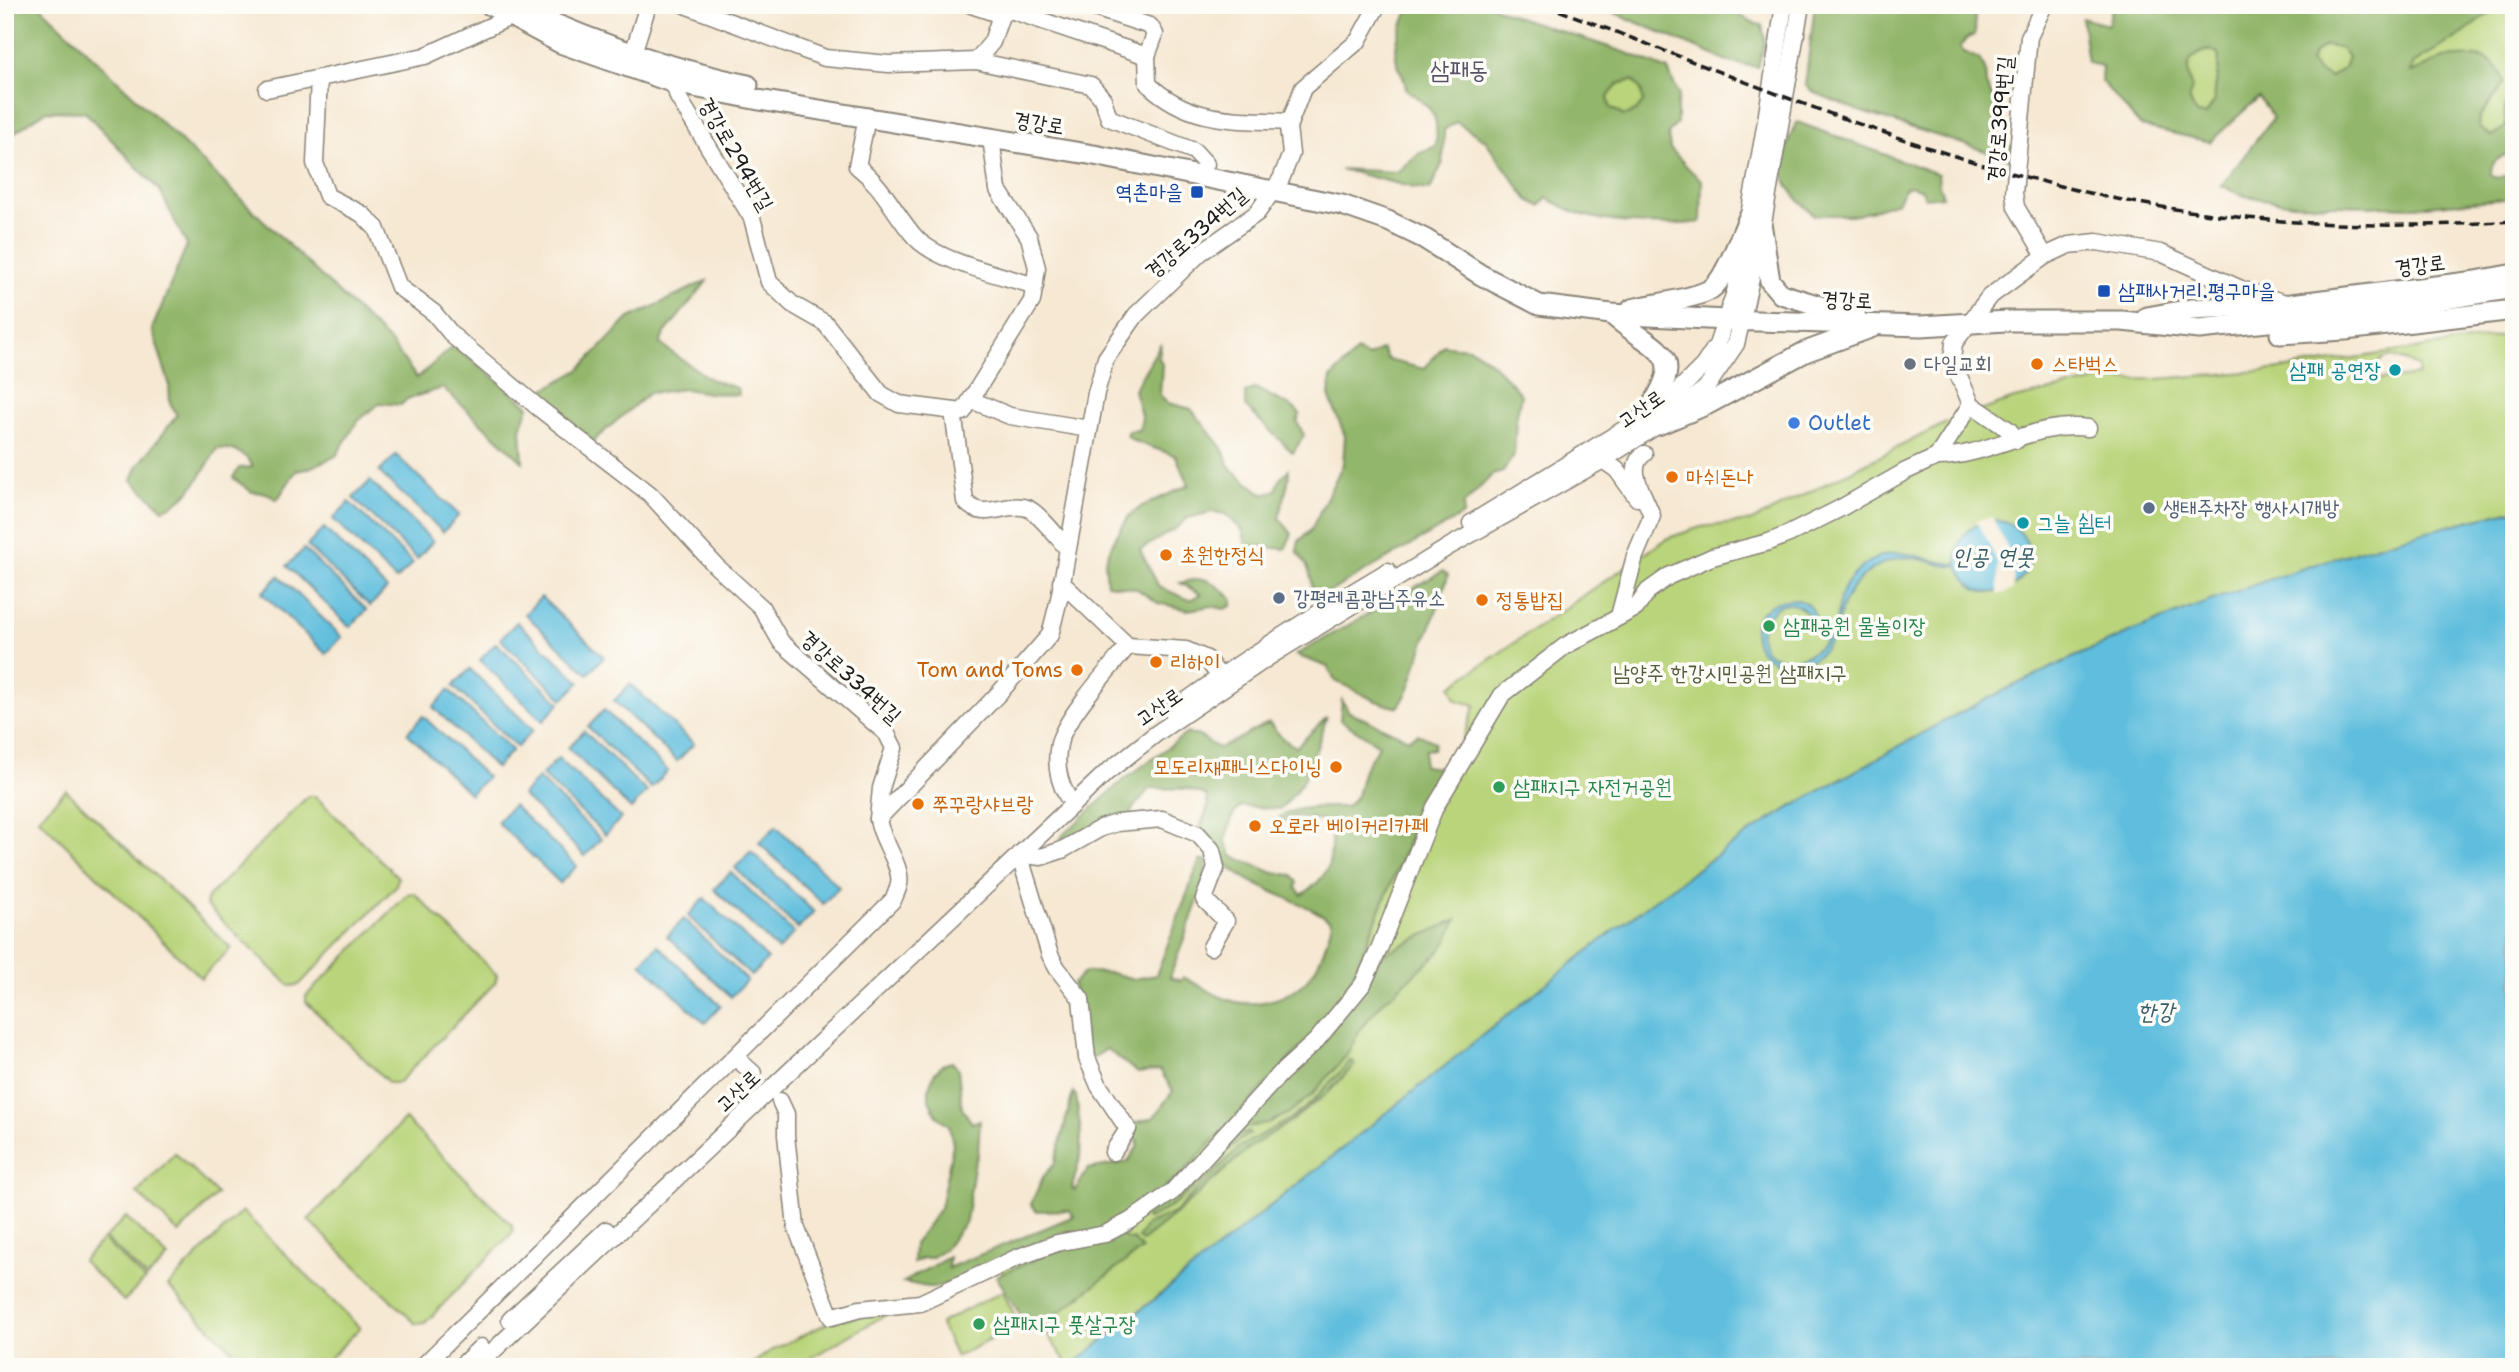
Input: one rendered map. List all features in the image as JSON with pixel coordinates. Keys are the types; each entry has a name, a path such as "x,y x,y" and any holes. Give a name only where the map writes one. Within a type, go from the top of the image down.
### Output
{"main road":[{"name":"경강로","path":"490,5 583,37 674,83 1374,203 1412,219 1485,264 1544,292 1572,309 1611,314 1921,326 2122,321 2199,329 2349,314 2514,288"},
{"name":"경강로","path":"630,61 817,98 1206,164 1277,185"},
{"path":"1611,314 1699,294 1713,288 1755,223"},
{"path":"1755,223 1770,281 1780,294 1880,324"},
{"path":"2418,288 2514,263"},
{"name":"경강로","path":"2122,321 2190,309 2291,304 2476,282 2514,274"},
{"path":"2199,329 2258,335 2345,330 2514,310"},
{"path":"1611,314 1634,334 1656,346 1667,360 1667,376 1651,421"},
{"path":"1651,421 1706,405 1805,352 1880,324"}],"street":[{"path":"630,61 648,5"},
{"path":"685,5 825,58 888,64 976,61 1091,85 1103,99 1109,118 1194,150 1206,164"},
{"path":"971,5 1007,10 1147,56"},
{"path":"1085,5 1150,26 1155,34 1147,56 1149,84 1159,94 1191,113 1210,118 1289,122"},
{"name":"고산로","path":"1755,223 1784,5"},
{"name":"고산로","path":"476,1367 1019,853 1116,765 1157,733 1272,655 1450,546 1603,460 1651,421 1703,366 1734,319 1801,5"},
{"name":"경강로399번길","path":"2044,5 2029,37 2014,193 2016,207 2045,256"},
{"path":"976,61 992,41 1007,10"},
{"path":"1277,185 1291,154 1287,127 1303,88 1359,41 1375,10"},
{"path":"267,89 425,56 512,11"},
{"name":"경강로334번길","path":"319,78 315,163 327,195 362,214 376,228 399,287 434,313 453,336 540,409 650,494 716,566 761,607 782,642 887,734 894,748 881,788 878,819"},
{"name":"경강로294번길","path":"674,83 678,97 752,218 769,282 792,304 825,324 881,394 899,404 953,411"},
{"path":"867,118 857,166 874,180 916,238 934,253 1035,286"},
{"path":"992,138 998,190 1029,236 1037,268 1032,301 963,412 953,411 965,501 971,509 983,512 1017,506 1031,509 1067,548"},
{"name":"경강로334번길","path":"878,819 1001,691 1050,635 1089,429 1106,359 1136,315 1200,253 1257,213 1277,185"},
{"path":"2017,440 2009,430 1970,404 1952,360 1954,343 1989,297 2045,256 2069,246 2097,242 2128,246 2161,253 2241,289 2291,304"},
{"path":"971,400 1010,416 1089,429"},
{"path":"1937,457 1970,404"},
{"name":"고산로","path":"460,1367 1098,768 1219,676 1304,621 1651,421"},
{"path":"780,1101 786,1114 796,1227 831,1317 860,1309 920,1303 1016,1258 1057,1243 1105,1234 1130,1221 1172,1192 1282,1073 1316,1041 1363,984 1435,807 1502,695 1565,646 1636,608 1648,591 1669,576 1712,557 1789,534 1937,457 1957,457 2055,428 2088,428"},
{"path":"1619,616 1635,556 1652,516 1634,466 1644,453"},
{"path":"1603,460 1617,470 1642,505 1645,519 1635,543 1635,556"},
{"path":"1061,582 1128,646 1186,650 1207,659 1219,676"},
{"path":"1067,796 1058,780 1059,743 1082,703 1128,646"},
{"path":"422,1367 893,900 900,882 893,859 879,831 878,819"},
{"path":"1113,1152 1128,1129 1099,1086 1087,1058 1082,999 1050,955 1019,853 1041,857 1062,850 1101,828 1117,823 1162,820 1198,834 1212,850 1216,868 1204,899 1226,921 1212,947"},
{"path":"735,1057 753,1073"}],"green space":[{"path":"5,5 39,5 391,343 417,378 454,345 529,406 521,429 523,462 443,388 407,399 401,405 380,403 358,421 336,456 296,471 277,500 267,493 252,492 233,478 239,468 253,467 247,458 228,449 217,449 188,492 163,509 132,480 137,467 177,415 170,403 169,383 152,329 187,245 160,191 85,112 46,111 5,139"},
{"path":"1410,5 1490,5 1668,70 1679,95 1677,123 1668,134 1670,149 1702,180 1701,222 1656,224 1606,220 1573,212 1547,198 1540,206 1528,200 1485,140 1456,122 1444,130 1443,162 1430,190 1340,169 1397,172 1418,154 1436,146 1435,118 1428,107 1406,89 1397,62 1397,40","holes":["1633,80 1641,90 1643,102 1636,111 1623,116 1610,107 1608,97 1618,84"]},
{"path":"1596,5 1741,5 1741,16 1762,25 1765,42 1758,67 1732,63"},
{"path":"1815,5 1975,5 1975,35 1967,38 1960,47 1979,59 1985,69 1986,85 1999,107 1993,136 1997,143 2012,146 2010,159 1859,111 1813,92 1805,85"},
{"path":"2113,5 2514,5 2514,16 2498,10 2482,18 2464,33 2413,64 2411,72 2451,57 2480,58 2497,68 2504,82 2479,117 2478,127 2491,136 2506,127 2506,105 2514,95 2514,156 2509,153 2495,161 2491,176 2498,178 2514,173 2514,198 2415,207 2293,204 2245,196 2221,186 2273,118 2259,97 2210,142 2141,126 2101,81 2102,66 2088,63 2082,18 2108,25","holes":["2326,45 2342,49 2348,57 2344,68 2331,77 2319,72 2310,62 2314,53","2209,50 2218,54 2219,60 2215,100 2206,115 2196,114 2190,101 2192,88 2188,74 2189,64 2196,56"]},
{"path":"2498,9 2514,16 2514,95 2509,98 2506,127 2491,136 2478,127 2479,117 2499,92 2442,58 2411,73 2413,64"},
{"path":"2326,45 2342,49 2348,57 2344,68 2331,77 2319,72 2310,62 2314,53"},
{"path":"2208,50 2218,54 2219,60 2215,100 2206,115 2196,114 2190,100 2186,73 2191,58"},
{"path":"1633,80 1642,90 1643,102 1636,111 1624,116 1610,107 1608,97 1618,84"},
{"path":"1797,122 1938,174 1943,196 1925,198 1922,190 1910,186 1904,189 1897,202 1858,215 1814,215 1792,192 1784,175 1787,147"},
{"path":"708,280 664,334 660,344 710,379 737,388 739,395 685,389 649,393 592,442 544,407 536,394 579,370 628,319"},
{"name":"남양주 한강시민공원 삼패지구","path":"2514,334 2514,510 2349,554 2188,610 2108,642 1954,716 1791,807 1681,881 1602,940 1070,1367 995,1262 1041,1246 1305,1043 1348,988 1415,825 1460,747 1475,705 1456,700 1451,686 1668,538 1701,527 1752,521 1944,424 2014,399 2101,380 2157,379 2274,370","holes":["2391,356 2418,366 2418,375 2371,381 2370,372 2382,359"]},
{"path":"1161,343 1160,395 1168,403 1191,409 1222,448 1231,469 1264,495 1276,490 1280,479 1289,469 1279,518 1292,534 1285,549 1246,545 1243,531 1226,514 1212,512 1188,518 1140,550 1159,587 1190,600 1201,594 1180,583 1204,579 1233,599 1232,606 1224,609 1211,606 1188,610 1158,603 1137,589 1107,584 1105,561 1129,516 1142,506 1189,485 1176,456 1134,441 1126,435 1128,431 1139,430 1142,419 1134,390"},
{"path":"1444,345 1468,348 1479,353 1499,369 1521,395 1514,455 1503,472 1492,475 1464,504 1463,515 1319,598 1311,598 1311,578 1297,551 1299,541 1311,530 1343,464 1345,436 1329,396 1331,378 1357,351 1368,357 1382,349 1388,360 1424,369"},
{"path":"1255,388 1294,408 1300,414 1297,422 1304,435 1293,453 1245,406 1245,393"},
{"path":"1443,571 1448,575 1442,595 1409,688 1398,707 1374,700 1335,681 1328,667 1296,655"},
{"path":"1342,700 1349,712 1408,739 1418,734 1435,742 1433,749 1425,750 1423,766 1448,769 1415,825 1348,988 1305,1043 1181,1175 1133,1212 1099,1233 937,1287 903,1282 949,1257 948,1268 1074,1216 1069,1210 1037,1211 1031,1204 1043,1177 1055,1163 1073,1092 1076,1096 1081,1134 1080,1158 1072,1188 1075,1190 1088,1169 1127,1162 1138,1146 1129,1130 1134,1123 1153,1118 1173,1091 1160,1070 1138,1073 1107,1049 1088,1061 1073,984 1085,972 1112,973 1134,979 1156,975 1200,860 1207,860 1203,887 1170,977 1181,981 1183,977 1210,992 1237,1002 1262,1002 1286,995 1306,981 1325,948 1332,922 1306,906 1247,879 1222,860 1200,828 1208,806 1206,795 1187,789 1150,788 1133,808 1128,820 1056,846 1063,835 1120,783 1187,733 1199,736 1218,748 1269,723 1283,739 1296,747 1327,717 1310,766 1290,799 1280,809 1241,806 1233,815 1225,840 1232,856 1274,873 1292,875 1297,882 1296,888 1302,895 1321,879 1329,864 1332,823 1297,816 1283,822 1279,817 1303,809 1346,807 1357,796 1364,769 1379,745 1340,720"},
{"path":"66,790 231,948 201,978 38,818"},
{"path":"308,796 315,796 398,877 396,886 299,985 290,986 206,905 207,898"},
{"path":"414,893 497,975 495,983 398,1083 389,1083 306,1002 306,996 408,894"},
{"path":"1457,919 1446,943 1437,954 1382,1003 1360,1029 1347,1055 1311,1096 1287,1114 1269,1123 1241,1128 1319,1048 1383,954"},
{"path":"1351,1060 1355,1064 1329,1092 1249,1148 1142,1241 1138,1238 1146,1225 1174,1213 1239,1147 1293,1117 1312,1102"},
{"path":"952,1062 958,1069 962,1108 972,1123 980,1120 978,1154 966,1221 944,1250 931,1258 923,1258 913,1263 914,1244 940,1208 953,1144 949,1125 937,1116 929,1100 929,1088 934,1074 942,1065"},
{"path":"405,1119 512,1225 513,1232 425,1323 416,1324 308,1220"},
{"path":"1250,1134 1228,1150 1186,1195 1162,1212 1148,1219 1145,1217 1234,1135"},
{"path":"175,1153 217,1194 179,1233 137,1193"},
{"path":"242,1211 360,1328 321,1367 249,1367 168,1286"},
{"path":"126,1217 168,1257 147,1278 105,1238"},
{"path":"1120,1234 1128,1240 1133,1239 1142,1249 1032,1333 996,1276 1059,1249"},
{"path":"103,1239 145,1280 124,1301 82,1261"},
{"name":"삼패지구 풋살구장","path":"1003,1291 1019,1325 956,1357 940,1323"},
{"path":"894,1310 795,1367 748,1367 770,1351 832,1321"}],"water":[{"path":"396,455 459,515 443,532 379,472"},
{"path":"370,481 433,541 417,559 353,498"},
{"path":"349,502 413,563 396,580 333,519"},
{"name":"한강","path":"2514,510 2514,1367 1070,1367 1596,945 1677,883 1791,807 1954,716 2108,642 2268,580 2431,530"},
{"name":"인공 연못","path":"1990,520 2004,522 2016,528 2023,536 2029,552 2028,567 2021,579 2009,588 1995,592 1981,591 1968,582 1958,566 1908,558 1891,560 1874,568 1853,587 1844,603 1831,640 1823,651 1813,658 1790,664 1778,662 1760,650 1755,639 1755,626 1766,608 1786,600 1797,600 1806,603 1813,610 1814,622 1801,608 1787,604 1775,608 1766,618 1761,631 1762,644 1770,654 1787,659 1805,656 1820,646 1832,633 1844,589 1861,568 1886,554 1897,553 1957,564 1958,548 1964,535 1975,525"},
{"path":"324,528 387,589 370,606 307,546"},
{"path":"304,549 367,610 350,627 287,566"},
{"path":"279,576 342,637 326,654 262,593"},
{"path":"541,597 604,657 588,674 525,614"},
{"path":"517,622 580,682 563,699 500,639"},
{"path":"496,643 560,703 543,721 480,660"},
{"path":"470,669 533,730 517,747 453,686"},
{"path":"630,684 694,744 677,761 614,701"},
{"path":"449,690 512,750 496,768 433,707"},
{"path":"604,710 668,771 651,788 588,727"},
{"path":"423,716 487,777 470,794 407,733"},
{"path":"584,731 647,792 631,809 568,748"},
{"path":"558,758 621,818 605,835 542,775"},
{"path":"538,778 601,839 585,856 522,795"},
{"path":"513,805 577,866 560,883 497,822"},
{"path":"776,826 839,887 823,904 759,843"},
{"path":"751,851 814,912 798,929 735,868"},
{"path":"731,872 794,933 778,950 714,889"},
{"path":"704,898 768,959 751,976 688,916"},
{"path":"684,919 747,980 731,997 667,936"},
{"path":"658,945 721,1006 705,1023 641,963"}],"pier":[{"path":"1992,517 2010,553 2014,572 2013,590 1998,595 1998,565 1976,520"}],"railway":[{"path":"1545,5 1850,121 1974,162 2095,194 2214,214 2334,224 2514,221"}],"place":[{"name":"역촌마을","path":"1197,192"},
{"name":"삼패사거리.평구마을","path":"2104,291"},
{"name":"다일교회","path":"1910,364"},
{"name":"스타벅스","path":"2037,364"},
{"name":"삼패 공연장","path":"2395,370"},
{"name":"Outlet","path":"1794,423"},
{"name":"마쉬돈나","path":"1672,477"},
{"name":"생태주차장 행사시개방","path":"2149,508"},
{"name":"그늘 쉼터","path":"2023,523"},
{"name":"초원한정식","path":"1166,555"},
{"name":"강평레콤광남주유소","path":"1279,598"},
{"name":"정통밥집","path":"1482,600"},
{"name":"삼패공원 물놀이장","path":"1769,626"},
{"name":"리하이","path":"1156,662"},
{"name":"Tom and Toms","path":"1077,670"},
{"name":"모도리재패니스다이닝","path":"1336,767"},
{"name":"삼패지구 자전거공원","path":"1499,787"},
{"name":"쭈꾸랑샤브랑","path":"918,804"},
{"name":"오로라 베이커리카페","path":"1255,826"},
{"name":"삼패지구 풋살구장","path":"979,1324"}],"district":[{"name":"삼패동","path":"1459,70"}]}
